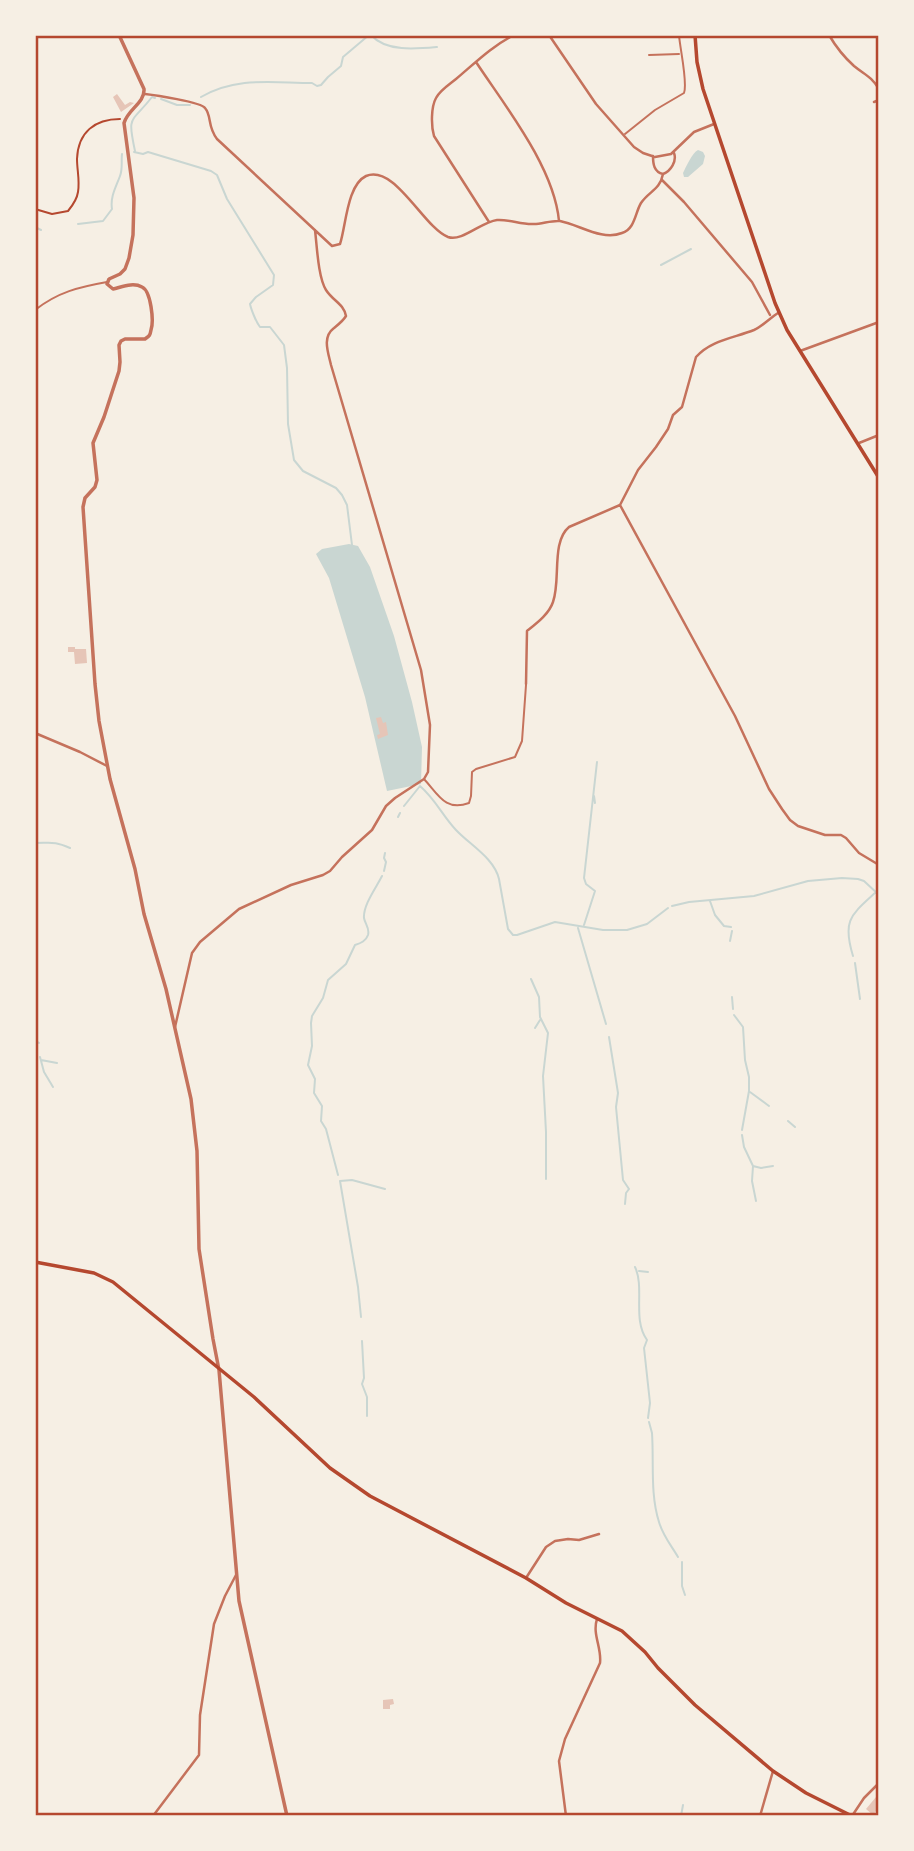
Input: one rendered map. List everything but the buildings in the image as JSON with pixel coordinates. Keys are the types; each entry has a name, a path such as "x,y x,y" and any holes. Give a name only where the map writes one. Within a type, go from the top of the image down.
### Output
{"main road":[{"path":"695,35 699,73 779,313 879,478"},
{"path":"35,1262 94,1273 113,1282 254,1397 321,1460 370,1496 526,1578 630,1637 695,1705 773,1771 806,1793 852,1816"}],"street":[{"path":"119,35 145,94"},
{"path":"489,222 434,136 432,130 435,103 438,95 496,45 513,35"},
{"path":"549,35 596,104 643,153 653,156 674,153 694,132 715,124"},
{"path":"829,35 844,56 873,79 879,89"},
{"path":"476,62 538,159 551,188 559,221"},
{"path":"145,94 125,119 124,128 134,198 129,258 125,269 107,282 113,289 132,285 147,289 152,322 147,338 125,339 120,342 119,371 93,443 97,480 95,487 85,498 83,507 95,684 107,766 166,989 191,1099 197,1150 199,1249 219,1370 239,1601 287,1816"},
{"path":"145,94 195,102 204,106 211,130 217,139 332,246 340,244 355,187 365,177 377,174 388,179 428,222 450,237 456,238 489,222 501,220 533,225 559,221 596,233 622,234 630,227 641,203 661,184 663,174 671,169 674,153"},
{"path":"874,102 879,100"},
{"path":"653,156 657,172 663,174"},
{"path":"662,180 752,282 770,315"},
{"path":"175,1031 192,953 200,942 239,909 291,885 330,871 372,830 386,806 424,779 428,772 430,725 425,692 331,365 327,335 345,320 346,316 344,307 325,289 315,230"},
{"path":"526,684 527,631 542,618 554,601 559,544 563,532 620,505 638,470 668,429 673,415 682,407 696,357 707,347 756,329 779,313"},
{"path":"800,351 879,322"},
{"path":"859,443 879,435"},
{"path":"620,505 736,716 768,789 782,809 798,826 825,835 841,835 859,853 879,865"},
{"path":"35,733 107,766"},
{"path":"526,1578 547,1547 555,1541 579,1540 599,1534"},
{"path":"153,1816 199,1755 200,1715 214,1624 237,1572"},
{"path":"566,1816 559,1761 565,1740 600,1663 595,1625 597,1619"},
{"path":"760,1816 773,1771"},
{"path":"852,1816 879,1783"}],"lane":[{"path":"624,135 655,110 684,93 686,87 679,35"},
{"path":"649,55 680,54"},
{"path":"35,310 45,301 78,287 107,282"},
{"path":"424,779 443,801 452,806 468,803 472,772 516,757 523,741 526,684"}],"path":[{"path":"35,209 52,214 68,211 79,190 77,154 84,135 88,129 100,122 125,119"}],"shaded area":[{"path":"698,150 705,156 703,164 688,177 684,177 687,164"},
{"path":"349,544 358,546 370,567 394,636 422,747 421,784 387,791 365,697 329,578 316,554 322,549"}],"waterway":[{"path":"201,97 215,90 242,83 321,85 341,66 343,57 369,35"},
{"path":"371,35 393,47 437,47"},
{"path":"135,151 131,125 135,116 152,97 155,98"},
{"path":"161,99 177,105 190,105"},
{"path":"134,152 148,152 217,175 227,199 274,275 273,285 250,304 260,327 270,327 284,345 288,424 294,460 303,471 336,488 342,495 347,505 352,545"},
{"path":"78,224 103,221 112,209 113,196 121,173 122,154"},
{"path":"35,227 41,230"},
{"path":"661,265 691,249"},
{"path":"584,925 595,891 586,884 584,878 597,762"},
{"path":"404,806 420,786 456,830 487,858 499,879 508,929 513,935 555,922 603,930 627,930 647,924 668,908"},
{"path":"594,796 595,803"},
{"path":"398,817 400,813"},
{"path":"35,843 56,843 70,848"},
{"path":"384,871 385,853"},
{"path":"338,1175 326,1129 321,1121 322,1106 314,1093 315,1079 308,1065 312,1046 312,1016 323,998 328,980 346,964 355,945 367,937 364,913 382,876"},
{"path":"672,906 754,896 808,881 842,878 864,881 879,895"},
{"path":"853,956 848,934 851,919 876,892"},
{"path":"710,901 715,915 724,926 731,927"},
{"path":"578,928 606,1024"},
{"path":"730,941 732,931"},
{"path":"855,963 860,999"},
{"path":"531,979 539,997 540,1017 548,1033 543,1076 546,1179"},
{"path":"732,997 733,1009"},
{"path":"734,1015 743,1027 749,1077 742,1130"},
{"path":"535,1028 540,1020"},
{"path":"609,1037 618,1093 616,1107 623,1180 629,1189 625,1204"},
{"path":"35,1040 39,1043"},
{"path":"40,1057 44,1072 53,1087"},
{"path":"41,1060 57,1063"},
{"path":"750,1092 769,1106"},
{"path":"788,1121 795,1127"},
{"path":"742,1135 744,1147 753,1166 752,1181 756,1201"},
{"path":"753,1166 773,1166"},
{"path":"361,1317 340,1181 352,1180 385,1189"},
{"path":"635,1267 639,1284 640,1323 647,1340 644,1348 650,1403 648,1418"},
{"path":"639,1271 648,1272"},
{"path":"362,1341 362,1384 367,1397 367,1416"},
{"path":"649,1422 652,1433 656,1511 663,1532 678,1557"},
{"path":"682,1562 682,1586 685,1595"},
{"path":"681,1816 683,1805"}]}
